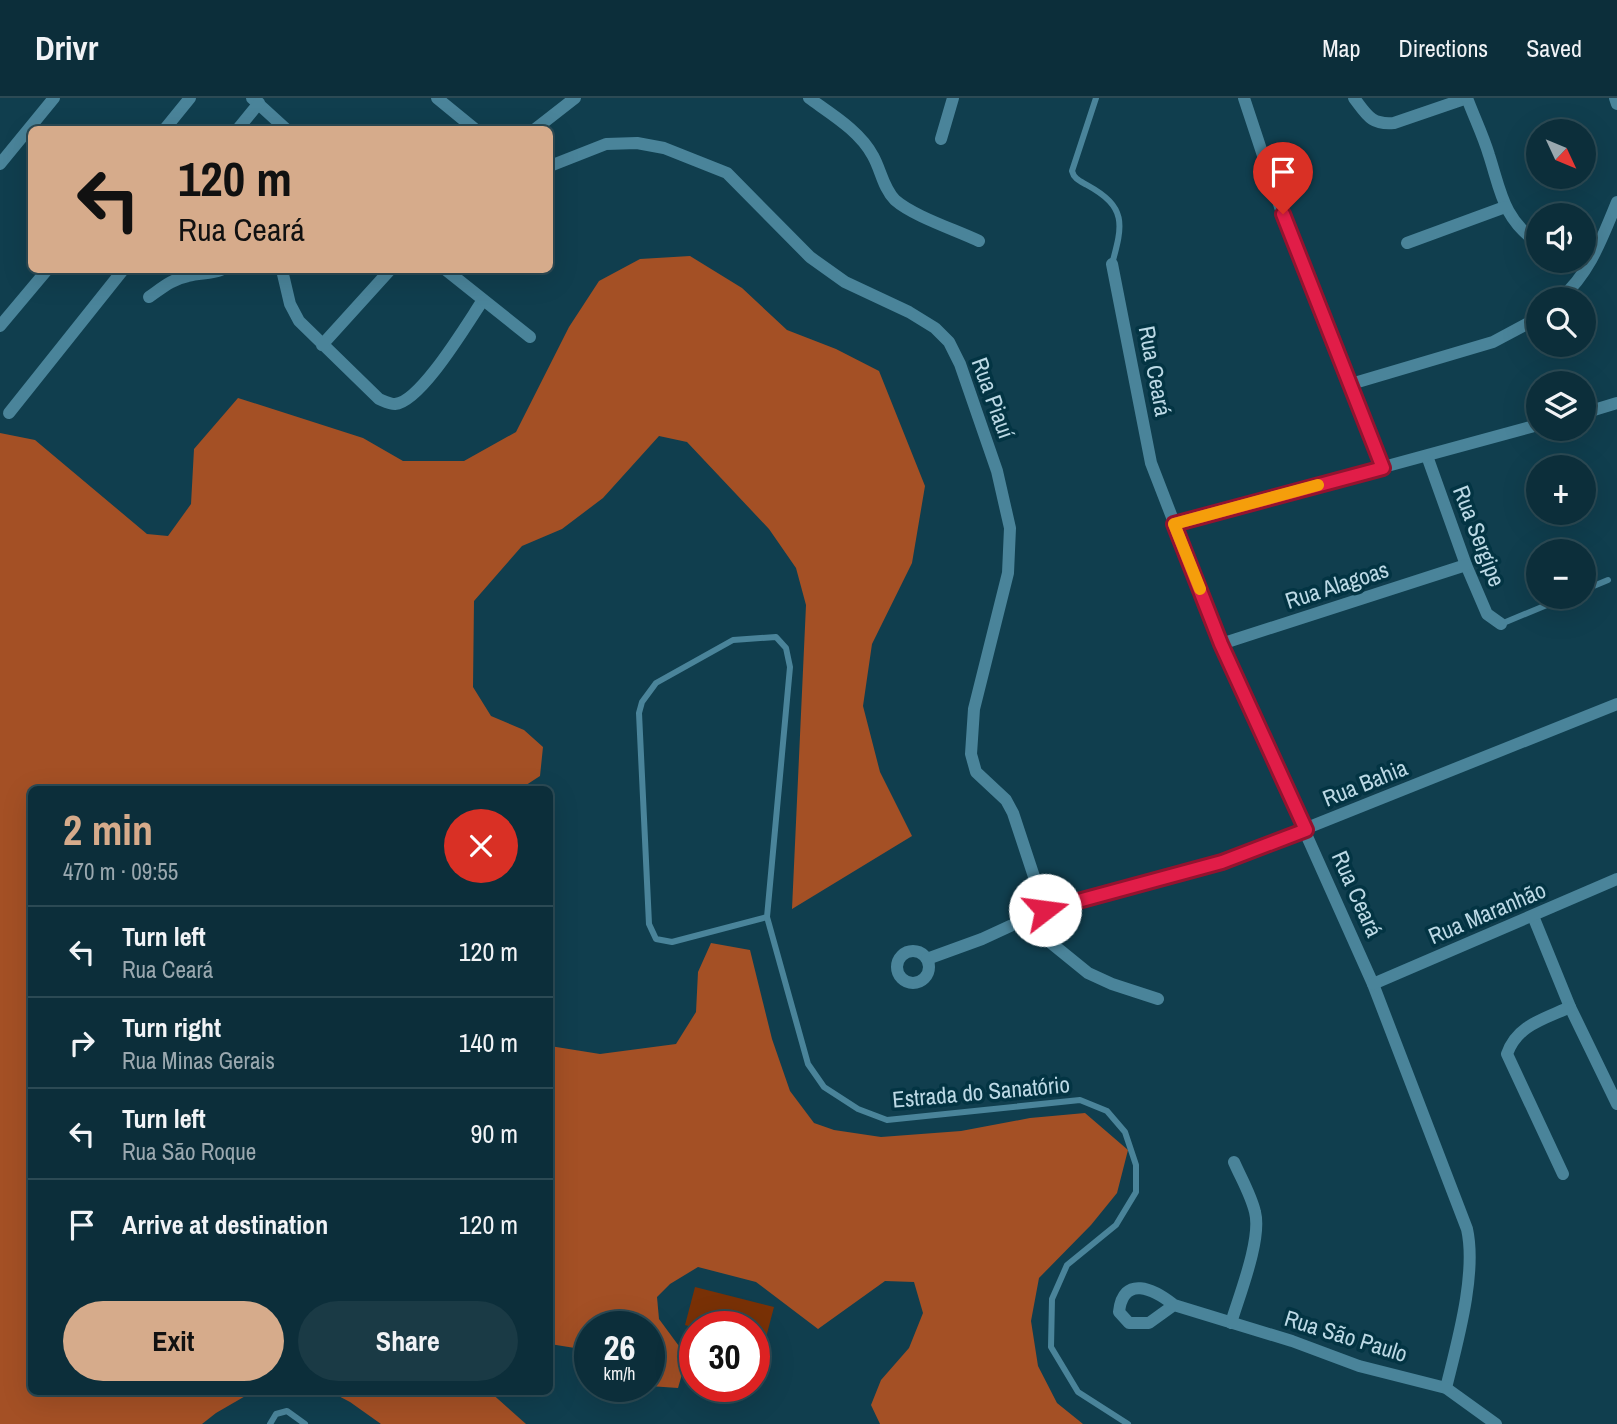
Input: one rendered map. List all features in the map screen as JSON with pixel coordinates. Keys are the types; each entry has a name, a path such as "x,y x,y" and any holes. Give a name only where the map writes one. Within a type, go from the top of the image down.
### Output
{"street":[{"path":"31,126 54,98"},
{"path":"167,126 190,98"},
{"path":"437,98 471,126"},
{"path":"539,126 575,98"},
{"path":"809,98 862,139 873,155 894,199 908,209 979,241"},
{"path":"941,139 953,98"},
{"path":"1244,98 1290,236 1383,468"},
{"path":"1354,98 1370,118 1382,124 1394,123 1467,98 1488,151 1505,207 1526,234"},
{"path":"1615,98 1617,104"},
{"path":"239,126 255,100 283,126"},
{"path":"0,164 28,130"},
{"name":"Rua Piauí","path":"553,165 606,144 637,143 664,148 727,173 810,257 845,282 926,322 949,342 960,364 997,471 1010,528 1007,573 974,709 971,754 976,772 1006,800 1013,813 1045,910"},
{"path":"1596,245 1617,202"},
{"path":"1407,243 1505,207"},
{"name":"Rua Ceará","path":"1112,264 1151,463 1221,644 1373,984 1462,1216 1470,1244 1470,1263 1446,1388"},
{"path":"0,326 44,273"},
{"path":"9,413 121,273"},
{"path":"149,298 170,282 190,275 210,273"},
{"path":"283,273 289,304 299,321 379,399 393,404 405,401 425,382 444,359 483,300"},
{"path":"322,345 387,273"},
{"path":"450,273 530,337"},
{"path":"1351,384 1493,342 1526,324"},
{"path":"1596,409 1617,403"},
{"path":"1174,524 1526,428"},
{"name":"Rua Sergipe","path":"1427,456 1466,565 1488,614 1501,624"},
{"name":"Rua Alagoas","path":"1221,644 1466,565"},
{"name":"Rua Bahia","path":"927,959 982,939 1045,910 1222,862 1617,704"},
{"name":"Rua Maranhão","path":"1373,984 1617,879"},
{"path":"1533,916 1570,1007 1611,1078 1617,1104"},
{"path":"1024,921 1088,973 1158,999"},
{"path":"1563,1174 1507,1054 1520,1031 1570,1007"},
{"path":"1231,1323 1256,1228 1255,1213 1234,1162"},
{"name":"Rua São Paulo","path":"1174,1305 1292,1341 1359,1366 1446,1388 1496,1424"}],"lane":[{"path":"1096,98 1072,171 1077,179 1109,198 1117,208 1121,223 1112,264"},
{"path":"1596,584 1608,579"},
{"path":"1501,624 1537,609"},
{"name":"Estrada do Sanatório","path":"767,916 672,942 656,939 649,924 639,713 642,702 656,683 733,640 776,637 786,648 790,667 767,916 808,1064 824,1087 858,1109 887,1120 1080,1100 1107,1111 1125,1132 1136,1165 1136,1192 1116,1225 1067,1265 1052,1299 1051,1347 1078,1392 1128,1424"},
{"path":"271,1424 276,1414 286,1411 305,1424"}],"shaded area":[{"path":"690,256 742,288 787,330 836,349 879,371 925,486 912,563 872,644 863,706 880,772 912,836 792,909 806,605 796,568 769,529 687,442 659,436 603,498 562,529 522,546 474,601 473,687 491,716 524,730 543,747 540,776 525,786 28,786 28,1395 247,1395 202,1424 0,1424 0,433 35,440 147,534 168,536 191,504 194,449 238,398 363,438 403,461 464,461 516,432 569,327 599,281 640,259"},
{"path":"711,943 750,950 772,1039 790,1091 814,1123 834,1130 881,1137 961,1131 1030,1118 1085,1113 1128,1150 1117,1193 1091,1225 1039,1278 1031,1321 1038,1366 1057,1403 1083,1424 880,1424 871,1405 881,1380 909,1348 923,1313 914,1282 885,1281 818,1329 756,1282 698,1267 670,1284 657,1297 658,1311 574,1311 574,1348 553,1344 553,1046 600,1054 676,1044 696,1012 698,972"},
{"path":"695,1287 774,1307 770,1322 770,1311 689,1311"},
{"path":"665,1327 679,1346 678,1388 665,1387"},
{"path":"337,1395 493,1395 526,1424 381,1424"}],"slow traffic":[{"path":"1200,589 1174,524 1318,485"}],"route":[{"path":"1045,910 1222,862 1306,830 1221,644 1174,524 1383,468 1283,214"}]}
